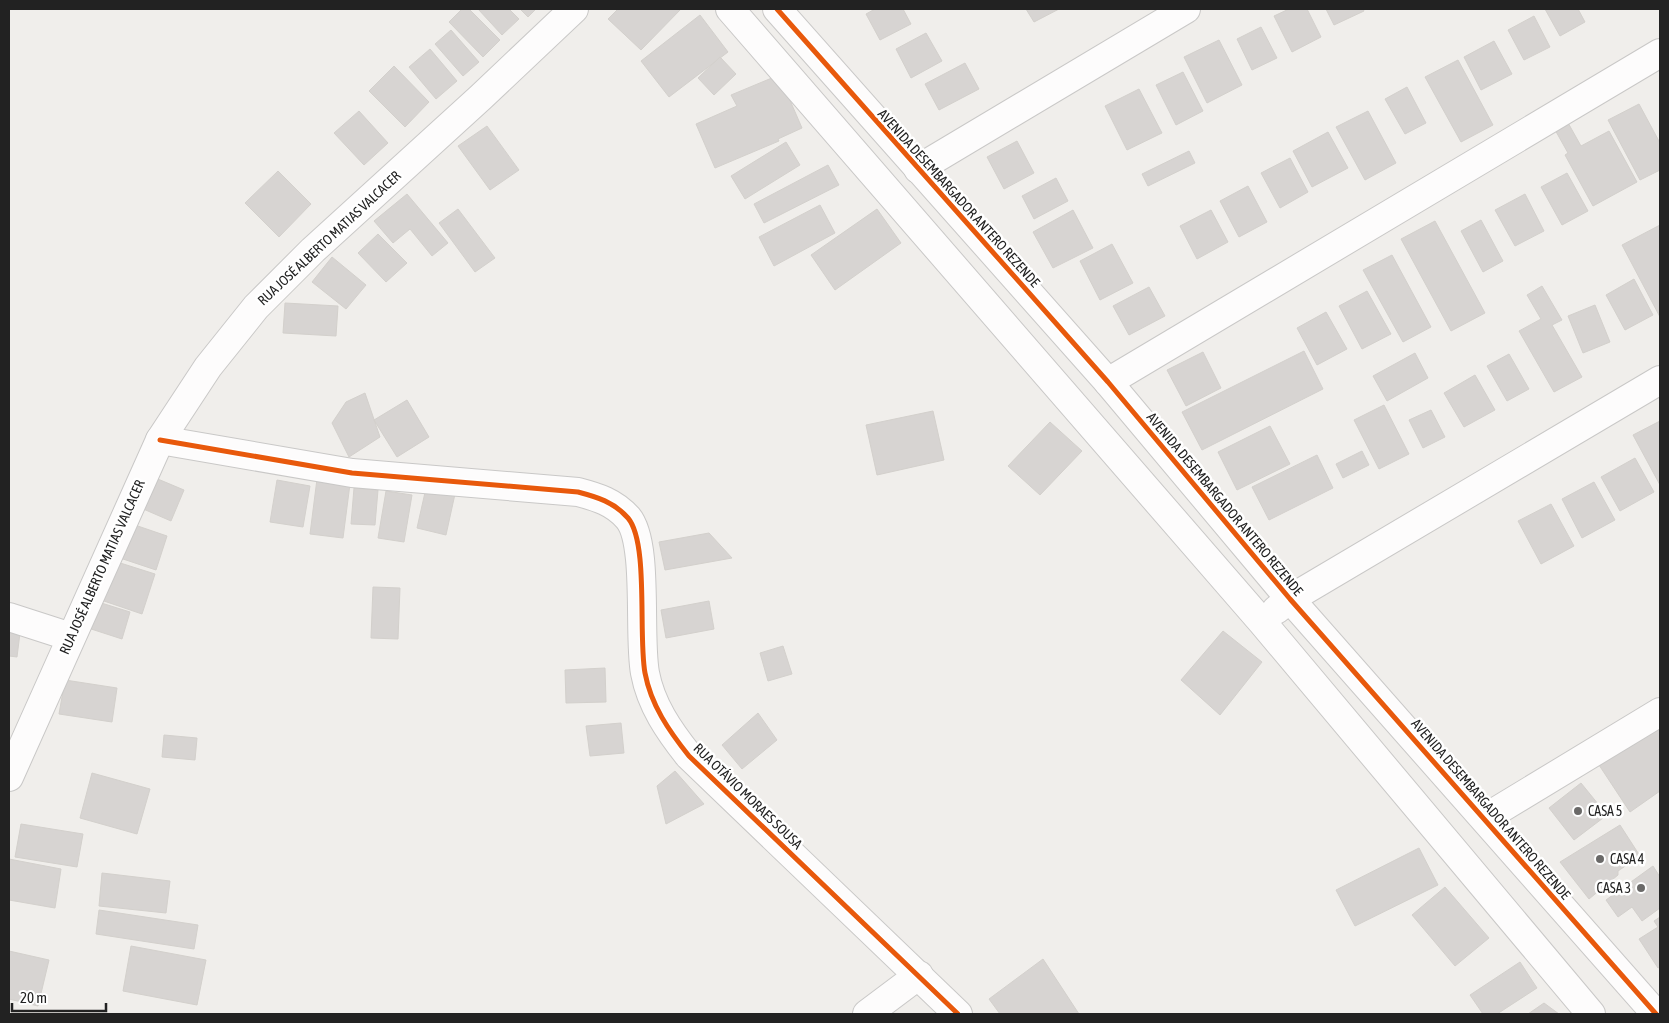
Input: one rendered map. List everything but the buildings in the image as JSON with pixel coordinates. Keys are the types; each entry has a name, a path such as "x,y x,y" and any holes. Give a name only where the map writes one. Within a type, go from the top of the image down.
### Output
{"street":[{"name":"RUA JOSÉ ALBERTO MATIAS VALCACER","path":"9,777 160,440 208,367 256,307 313,250 481,97 574,9"},
{"path":"730,9 1262,622 1591,1014"},
{"name":"AVENIDA DESEMBARGADOR ANTERO REZENDE","path":"777,9 1108,382 1290,599 1486,818 1656,1014"},
{"path":"918,169 1186,9"},
{"path":"1108,382 1660,54"},
{"path":"1262,622 1290,599 1660,380"},
{"name":"RUA OTÁVIO MORAES SOUSA","path":"160,440 352,473 428,481 578,492 603,498 620,510 629,520 637,542 645,673 652,698 667,728 689,756 958,1014"},
{"path":"9,617 71,637"},
{"path":"1486,818 1660,712"},
{"path":"867,1014 919,975"}],"cycle path":[{"path":"777,9 1108,382 1290,599 1656,1014"},
{"path":"160,440 352,473 578,492 598,498 623,512 634,530 639,548 645,673 656,707 668,727 689,756 958,1014"}],"place":[{"name":"CASA 5","path":"1578,811"},
{"name":"CASA 4","path":"1600,859"},
{"name":"CASA 3","path":"1641,888"}]}
